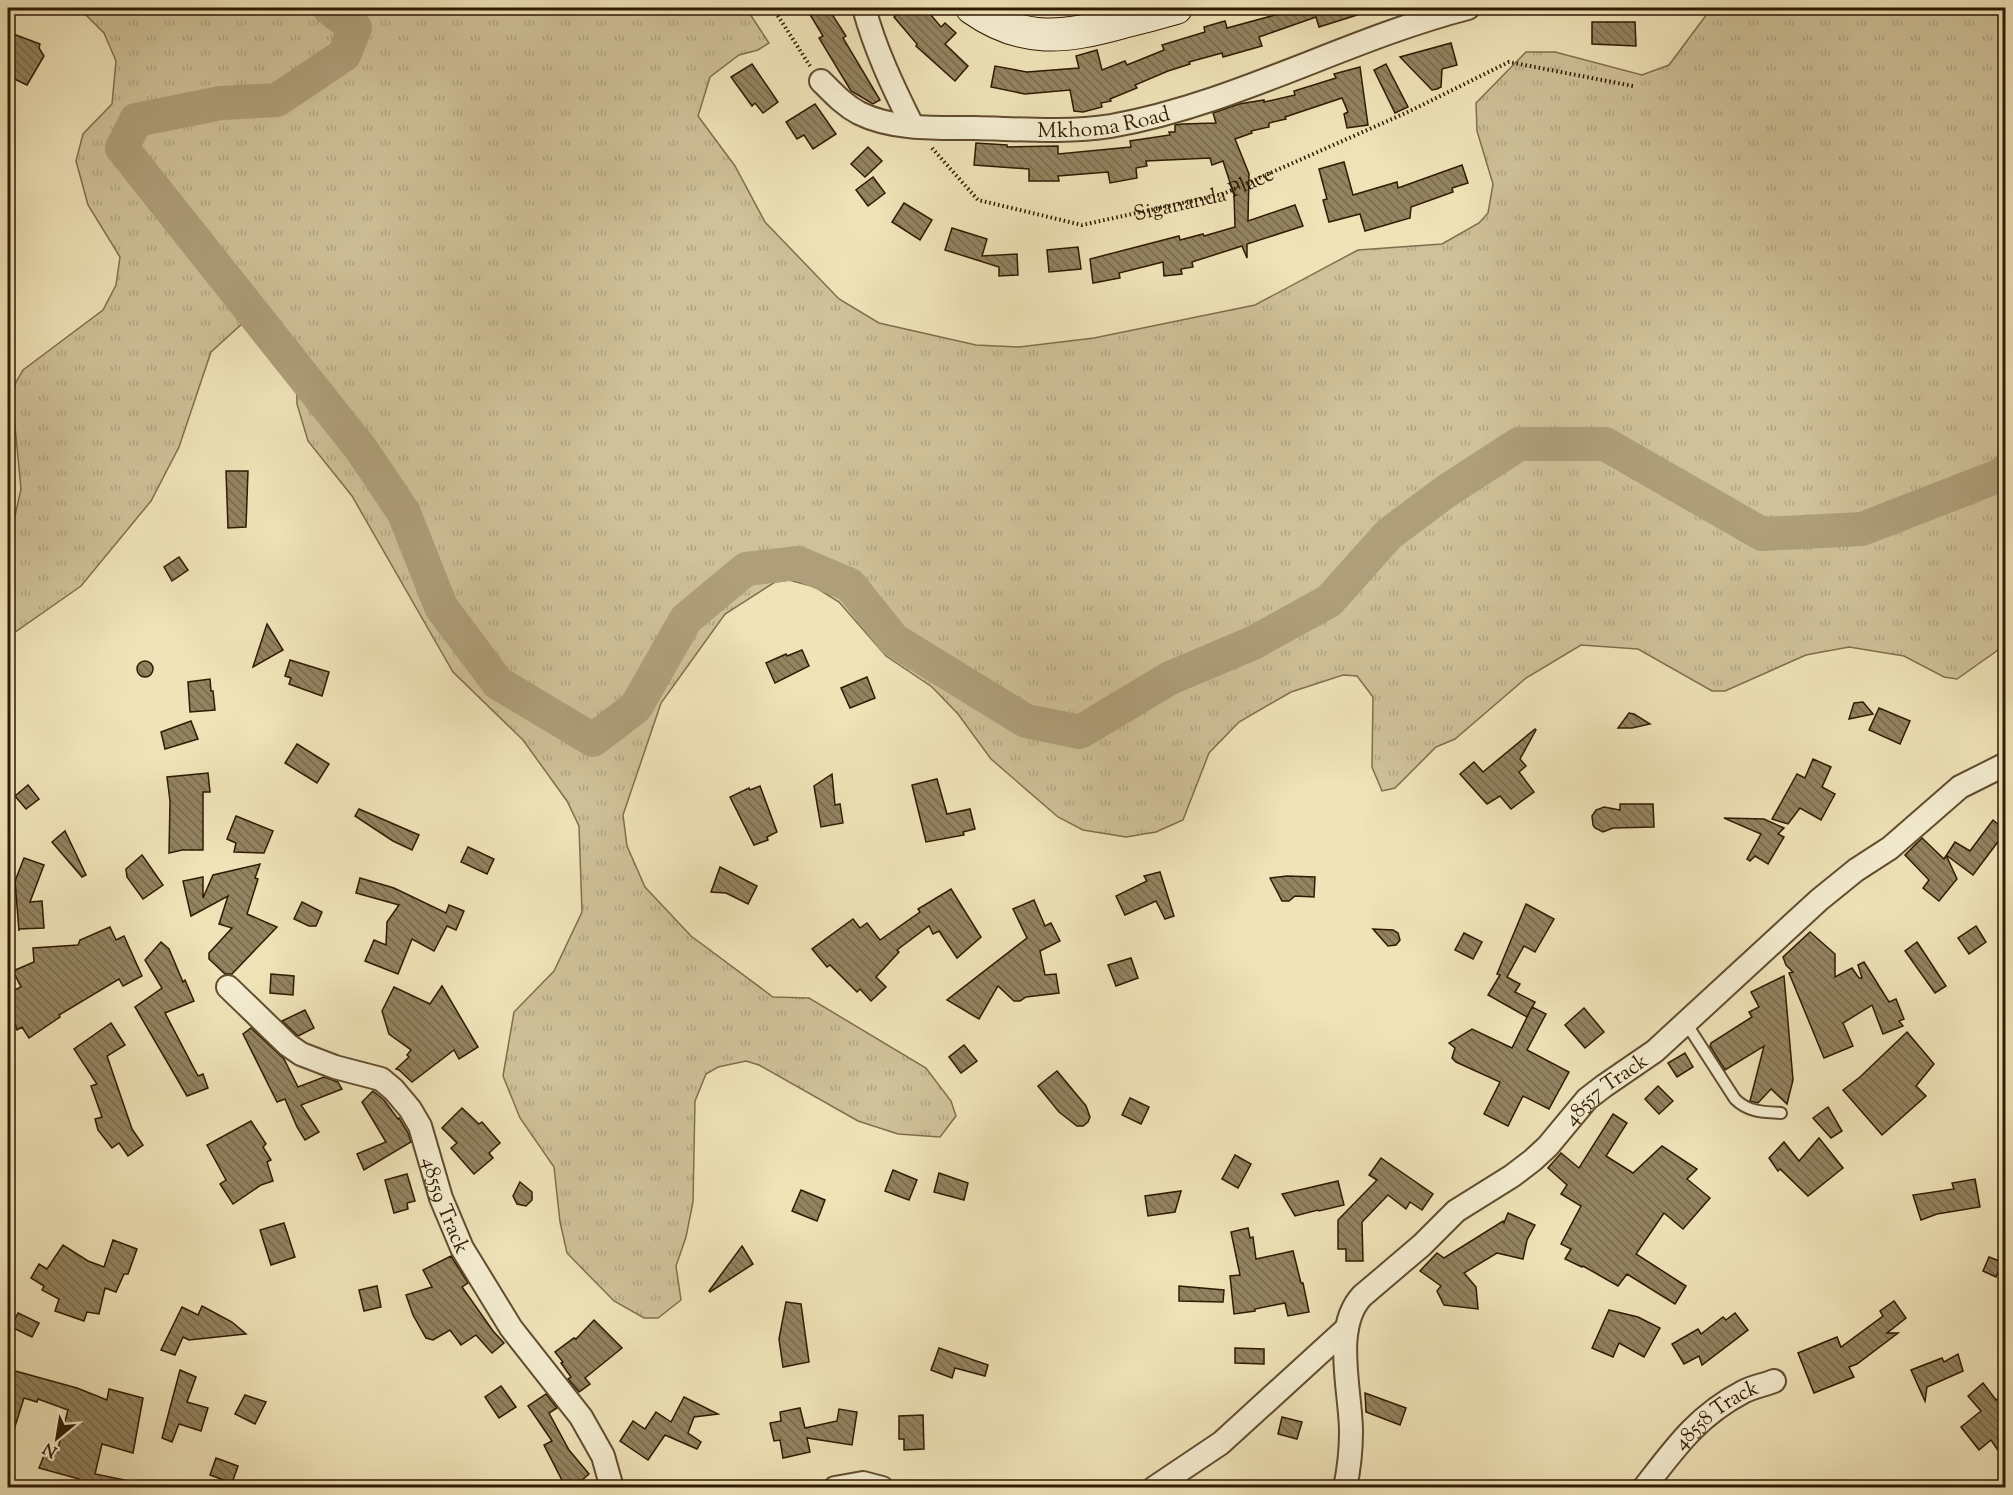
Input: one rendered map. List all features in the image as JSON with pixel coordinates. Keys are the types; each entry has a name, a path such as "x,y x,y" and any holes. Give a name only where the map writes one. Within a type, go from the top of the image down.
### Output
{"street":[{"path":"864,8 887,74 912,125"},
{"path":"972,8 999,24 1037,34 1057,36 1086,32 1171,8"},
{"name":"Mkhoma Road","path":"821,81 857,112 877,120 933,128 1085,129 1143,119 1217,97 1413,24 1468,8"},
{"name":"48557 Track","path":"1346,1487 1351,1459 1352,1430 1346,1348 1347,1328 1350,1314 1362,1296 1422,1245 1456,1211 1533,1160 1587,1100 1655,1051 1834,887 1903,837 1960,787 2006,764"},
{"name":"48559 Track","path":"228,987 288,1045 301,1054 335,1067 381,1079 394,1090 410,1110 420,1126 441,1198 462,1248 511,1328 585,1424 603,1456 612,1488"},
{"path":"1154,1488 1221,1443 1347,1328"},
{"name":"48558 Track","path":"1644,1488 1684,1437 1707,1414 1745,1391 1774,1381"},
{"path":"835,1488 863,1483 882,1488"}],"lane":[{"path":"1686,1023 1734,1099 1752,1111 1781,1113"}],"path":[{"path":"774,8 821,81"},
{"name":"Sigananda Place","path":"912,125 978,200 1082,225 1223,194 1410,111 1509,62 1632,86"}],"green space":[{"path":"79,8 746,8 769,43 758,50 739,55 710,77 698,116 735,166 765,222 839,299 879,323 976,345 1019,347 1094,338 1255,305 1358,250 1442,244 1479,223 1488,213 1493,184 1477,131 1476,103 1526,52 1555,52 1642,75 1669,65 1710,10 2005,13 2005,645 1957,679 1944,677 1904,656 1849,647 1806,655 1725,691 1712,691 1638,649 1581,645 1526,678 1455,739 1436,747 1395,788 1382,791 1372,767 1373,697 1357,676 1343,675 1291,692 1239,722 1209,753 1183,820 1156,832 1126,837 1083,830 1058,817 991,759 958,714 932,687 886,656 839,602 815,587 789,580 775,582 725,614 661,703 623,815 627,846 645,887 691,936 773,997 809,998 926,1068 951,1101 956,1116 940,1137 898,1134 858,1121 759,1065 746,1061 718,1067 706,1074 695,1101 693,1202 686,1237 676,1266 681,1300 658,1318 644,1318 614,1301 567,1253 560,1222 554,1167 520,1118 503,1076 514,1012 554,971 582,912 579,826 567,801 523,740 453,672 352,496 308,441 297,404 296,349 274,319 243,323 211,352 179,447 151,501 81,586 8,637 8,547 21,489 12,395 23,370 103,310 116,285 120,257 88,205 76,161 83,134 112,104 116,61 104,33"}],"building":[{"path":"806,8 828,8 846,36 843,38 880,100 873,104 851,91 819,38 823,36"},
{"path":"906,8 925,8 941,27 945,23 956,33 945,44 968,66 955,81 916,46 917,44 894,17"},
{"path":"1277,8 1369,8 1370,11 1319,27 1316,17 1259,37 1262,46 1223,57 1222,53 1189,62 1190,64 1135,85 1137,88 1110,99 1111,101 1101,103 1102,107 1083,112 1074,111 1070,90 1025,94 991,87 995,66 1027,72 1079,68 1076,56 1097,50 1102,70 1125,61 1127,65 1164,50 1162,45 1205,32 1204,27 1225,21 1227,28 1279,14"},
{"path":"1592,22 1635,22 1636,46 1592,44"},
{"path":"8,32 40,44 39,48 44,56 27,85 8,76"},
{"path":"1451,43 1457,65 1442,69 1441,87 1437,89 1432,90 1400,57"},
{"path":"752,64 778,102 763,113 755,103 752,106 731,77"},
{"path":"1386,64 1408,107 1395,113 1374,70"},
{"path":"1360,67 1368,125 1347,128 1344,114 1348,112 1342,98 1269,123 1269,127 1251,131 1252,133 1235,139 1249,174 1248,221 1295,205 1303,226 1247,244 1247,258 1242,246 1192,262 1193,267 1181,269 1182,274 1164,276 1163,262 1119,273 1120,278 1093,283 1090,259 1179,236 1180,240 1235,227 1234,195 1223,161 1212,165 1210,158 1146,161 1147,166 1136,168 1137,178 1110,183 1108,172 1058,176 1059,181 1029,181 1029,169 974,165 976,143 1007,145 1007,147 1058,146 1058,154 1131,147 1130,141 1170,135 1169,132 1175,132 1175,125 1216,123 1213,113 1239,104 1264,100 1264,102 1295,95 1294,91 1336,78 1334,74"},
{"path":"815,104 836,134 813,149 804,135 797,139 786,122"},
{"path":"868,147 882,161 865,177 851,164"},
{"path":"1344,162 1353,195 1397,182 1398,188 1462,165 1468,183 1452,188 1453,192 1411,207 1410,218 1365,231 1360,214 1329,222 1323,200 1327,199 1319,169"},
{"path":"873,177 885,193 868,206 856,190"},
{"path":"904,203 932,220 920,240 892,222"},
{"path":"952,228 987,239 982,256 1017,254 1018,275 999,276 999,267 945,250"},
{"path":"1078,247 1081,269 1049,272 1047,250"},
{"path":"226,471 248,471 246,527 228,528"},
{"path":"179,557 188,570 172,581 164,567"},
{"path":"267,624 283,650 253,667"},
{"path":"802,650 809,666 775,683 766,663"},
{"path":"290,660 329,672 322,696 289,684 291,678 285,676"},
{"path":"145,661 153,669 145,677 137,669"},
{"path":"867,677 875,698 850,708 841,688"},
{"path":"210,679 215,710 190,712 188,682"},
{"path":"1863,702 1873,714 1849,719 1854,703"},
{"path":"1879,708 1910,721 1900,744 1869,730"},
{"path":"1629,713 1634,714 1650,724 1618,728"},
{"path":"191,721 198,739 165,749 161,732"},
{"path":"1535,729 1520,759 1526,766 1519,772 1534,792 1511,809 1500,796 1487,804 1460,774 1474,762 1483,772"},
{"path":"297,744 329,764 317,783 285,763"},
{"path":"1813,759 1831,767 1822,787 1835,794 1821,820 1800,808 1788,824 1772,819 1797,774 1805,778"},
{"path":"208,773 210,792 203,792 203,850 182,850 169,853 170,801 167,777"},
{"path":"832,774 835,805 840,804 843,823 821,827 814,786"},
{"path":"937,779 947,814 970,809 975,829 963,832 964,835 926,842 912,785"},
{"path":"28,785 39,799 26,809 15,796"},
{"path":"760,786 777,832 767,837 768,840 754,845 730,797 749,788 750,790"},
{"path":"1620,804 1653,804 1654,827 1613,828 1603,832 1595,828 1592,816 1596,810 1604,807 1620,810"},
{"path":"359,809 419,835 412,850 393,841 355,816"},
{"path":"236,816 273,831 264,853 234,852 236,843 227,839"},
{"path":"1724,818 1764,819 1784,828 1778,834 1784,837 1768,864 1755,856 1750,861 1747,859 1761,834"},
{"path":"1993,820 2006,831 1973,875 1946,855 1955,842 1970,851"},
{"path":"65,831 86,875 82,877 52,842"},
{"path":"1922,838 1944,859 1946,856 1957,879 1939,901 1923,888 1929,880 1905,855"},
{"path":"468,847 494,859 487,874 461,862"},
{"path":"142,855 163,885 143,899 127,877 126,869"},
{"path":"24,858 44,865 30,902 42,901 44,928 19,929 19,931 15,881"},
{"path":"260,864 255,878 258,879 247,914 277,927 232,974 225,974 209,959 209,953 232,928 219,924 228,896 191,916 183,881 203,877 203,898 213,875"},
{"path":"720,867 757,886 748,904 726,893 711,892"},
{"path":"1160,872 1174,916 1165,919 1156,901 1125,915 1116,896 1147,881 1144,876"},
{"path":"1315,877 1314,897 1295,896 1289,901 1282,901 1270,878"},
{"path":"360,878 394,888 446,913 449,905 464,911 456,930 447,926 434,951 412,939 398,974 365,961 374,940 386,945 387,922 399,905 356,893"},
{"path":"951,889 981,937 957,958 939,931 933,934 929,926 897,950 899,952 876,977 886,987 871,1001 860,989 857,992 830,965 827,967 812,949 853,919 860,928 867,923 880,940 920,912 918,909"},
{"path":"1034,900 1045,926 1051,923 1060,941 1040,951 1045,975 1056,974 1059,993 1026,997 1020,1001 1014,1001 998,986 979,1019 947,1000 1027,938 1013,909"},
{"path":"302,902 322,912 316,926 309,926 294,919"},
{"path":"1526,904 1554,919 1535,952 1524,946 1507,977 1520,984 1515,992 1535,1002 1527,1017 1488,995 1500,975 1497,974"},
{"path":"1976,926 1986,942 1969,954 1958,938"},
{"path":"110,927 116,940 124,936 142,976 123,986 119,979 59,1015 60,1017 29,1038 22,1027 17,1030 8,1005 8,993 21,987 13,971 34,962 33,948 78,945 80,940"},
{"path":"1373,929 1393,930 1398,933 1400,940 1396,945 1388,946"},
{"path":"1810,932 1835,954 1835,977 1852,968 1859,978 1862,978 1858,965 1864,962 1889,1002 1896,999 1904,1019 1899,1021 1903,1026 1883,1034 1872,1005 1843,1023 1853,1046 1824,1058 1789,973 1793,972 1786,965 1783,957"},
{"path":"1464,933 1482,942 1473,959 1455,950"},
{"path":"161,942 169,949 194,1001 165,1013 198,1076 203,1074 208,1088 187,1096 135,1007 162,988 145,960"},
{"path":"1917,942 1946,986 1935,993 1905,951"},
{"path":"1131,958 1138,978 1116,986 1108,965"},
{"path":"271,974 294,976 293,995 270,993"},
{"path":"1784,976 1793,1080 1787,1104 1771,1089 1758,1103 1750,1101 1764,1046 1725,1070 1710,1046 1711,1043 1752,1017 1749,1012 1759,1007 1751,992"},
{"path":"442,986 478,1047 459,1059 454,1050 412,1082 396,1069 409,1057 407,1055 411,1050 389,1034 382,1011 394,987 430,1004"},
{"path":"1532,1007 1546,1014 1527,1050 1569,1072 1549,1109 1523,1096 1508,1126 1484,1114 1500,1082 1456,1062 1452,1058 1455,1048 1449,1043 1472,1029 1512,1048"},
{"path":"1584,1008 1604,1032 1585,1048 1565,1025"},
{"path":"305,1010 314,1028 298,1036 282,1021"},
{"path":"111,1023 125,1045 107,1056 132,1129 143,1145 128,1156 119,1143 112,1148 98,1130 95,1119 102,1117 91,1086 97,1084 74,1049"},
{"path":"251,1028 284,1059 298,1087 324,1077 338,1082 342,1089 301,1105 319,1132 305,1140 285,1099 277,1102 243,1034"},
{"path":"1907,1032 1934,1064 1916,1086 1926,1096 1882,1135 1843,1090"},
{"path":"964,1045 977,1061 961,1073 949,1057"},
{"path":"1685,1053 1693,1067 1677,1077 1668,1063"},
{"path":"1057,1071 1086,1106 1090,1117 1083,1126 1077,1126 1059,1112 1038,1086"},
{"path":"1658,1086 1673,1101 1659,1114 1645,1099"},
{"path":"373,1091 399,1118 411,1142 364,1170 357,1154 386,1142 362,1102"},
{"path":"1130,1098 1149,1107 1141,1124 1122,1115"},
{"path":"1828,1107 1842,1131 1831,1138 1813,1118"},
{"path":"462,1108 479,1124 482,1122 500,1143 489,1153 493,1158 474,1174 451,1148 457,1143 442,1128"},
{"path":"1613,1114 1627,1123 1606,1156 1633,1173 1662,1146 1697,1169 1687,1179 1710,1198 1683,1229 1664,1213 1636,1254 1686,1286 1675,1304 1627,1274 1618,1286 1583,1266 1565,1259 1571,1249 1561,1244 1581,1206 1561,1194 1567,1185 1548,1168 1561,1153 1579,1168"},
{"path":"251,1121 266,1144 263,1147 271,1160 267,1162 273,1181 261,1185 233,1204 220,1184 226,1180 207,1145"},
{"path":"1819,1138 1843,1168 1808,1196 1780,1169 1778,1171 1769,1158 1784,1142 1799,1161"},
{"path":"1235,1155 1251,1164 1238,1188 1222,1179"},
{"path":"1381,1158 1433,1194 1422,1210 1410,1202 1406,1209 1388,1195 1362,1222 1363,1261 1346,1261 1346,1249 1338,1249 1338,1220 1377,1180 1369,1175"},
{"path":"893,1170 917,1180 909,1200 885,1191"},
{"path":"939,1173 968,1183 964,1200 934,1192"},
{"path":"407,1174 415,1201 407,1203 408,1209 394,1213 385,1180"},
{"path":"1975,1179 1980,1207 1937,1214 1921,1220 1913,1195 1954,1189 1952,1183"},
{"path":"1338,1181 1344,1205 1319,1211 1295,1216 1282,1194"},
{"path":"520,1182 532,1192 532,1200 526,1206 517,1204 513,1196"},
{"path":"801,1190 825,1200 817,1221 792,1211"},
{"path":"1181,1191 1175,1212 1148,1216 1145,1196"},
{"path":"1508,1213 1535,1225 1527,1240 1523,1259 1497,1253 1464,1273 1476,1287 1478,1309 1444,1305 1437,1291 1441,1286 1420,1271 1437,1253 1444,1258 1503,1221 1504,1223"},
{"path":"284,1223 295,1257 271,1265 260,1230"},
{"path":"1248,1228 1250,1238 1253,1237 1256,1259 1293,1251 1309,1312 1288,1316 1285,1303 1234,1314 1230,1276 1240,1275 1231,1232"},
{"path":"113,1240 137,1249 128,1274 124,1274 116,1292 105,1288 99,1314 87,1312 84,1321 55,1311 59,1299 42,1290 44,1286 31,1278 39,1264 47,1269 63,1245 88,1261 104,1267"},
{"path":"742,1246 753,1264 710,1292 709,1291"},
{"path":"451,1256 468,1283 462,1287 504,1343 492,1353 476,1335 461,1345 450,1330 433,1340 426,1338 413,1315 406,1295 432,1287 423,1270"},
{"path":"1989,1257 2002,1262 1996,1277 1983,1271"},
{"path":"377,1286 381,1307 364,1311 359,1290"},
{"path":"1179,1286 1224,1290 1223,1302 1179,1301"},
{"path":"1894,1301 1906,1318 1887,1333 1898,1333 1857,1364 1849,1367 1854,1377 1814,1393 1798,1353 1837,1337 1841,1347 1883,1316 1880,1311"},
{"path":"786,1302 801,1304 809,1362 783,1367 779,1339"},
{"path":"202,1306 232,1322 246,1334 189,1340 183,1337 175,1355 161,1350 182,1307 198,1315"},
{"path":"1609,1310 1638,1317 1660,1328 1644,1357 1619,1343 1613,1357 1592,1348"},
{"path":"18,1313 39,1323 32,1337 11,1327"},
{"path":"1735,1313 1748,1330 1702,1365 1699,1356 1684,1364 1672,1344 1698,1329 1701,1334 1723,1317 1726,1320"},
{"path":"594,1320 622,1348 585,1378 590,1384 579,1392 568,1379 571,1377 555,1352 574,1338 576,1339"},
{"path":"939,1348 988,1365 985,1376 955,1368 952,1378 931,1370"},
{"path":"1235,1348 1264,1349 1264,1364 1235,1363"},
{"path":"1958,1354 1963,1371 1927,1387 1925,1401 1911,1370 1942,1358 1944,1362"},
{"path":"8,1369 77,1388 107,1400 109,1389 143,1398 133,1453 102,1444 95,1474 125,1480 124,1488 77,1488 79,1479 39,1468 47,1448 57,1452 68,1410 38,1399 37,1402 24,1398 11,1439 8,1439"},
{"path":"180,1370 196,1377 187,1402 208,1408 201,1431 179,1424 172,1442 162,1438"},
{"path":"1983,1383 1996,1400 2006,1393 2006,1462 1991,1440 1979,1450 1961,1427 1981,1411 1968,1396"},
{"path":"501,1386 516,1407 499,1418 485,1397"},
{"path":"1365,1393 1406,1408 1400,1425 1366,1412"},
{"path":"546,1394 557,1408 549,1413 569,1450 589,1474 573,1488 566,1488 544,1445 552,1441 528,1406"},
{"path":"245,1395 266,1402 255,1424 235,1414"},
{"path":"684,1397 718,1414 694,1417 688,1433 701,1442 697,1449 665,1435 648,1460 620,1441 633,1421 645,1429 656,1412 671,1422"},
{"path":"800,1408 805,1428 837,1421 839,1409 857,1412 852,1445 807,1438 810,1452 783,1458 780,1440 774,1441 770,1423 781,1421 780,1412"},
{"path":"923,1415 924,1449 904,1450 904,1439 899,1439 899,1416"},
{"path":"1282,1417 1302,1422 1297,1439 1278,1434"},
{"path":"216,1458 238,1466 232,1483 210,1475"}],"waterway":[{"path":"329,8 355,28 344,55 277,100 221,103 136,120 122,148 361,449 404,513 441,607 498,683 593,740 636,707 686,619 746,569 798,563 850,585 894,640 1026,721 1080,732 1170,678 1253,643 1329,601 1389,534 1445,492 1519,444 1605,444 1762,534 1862,529 2001,475 2006,470"}]}
